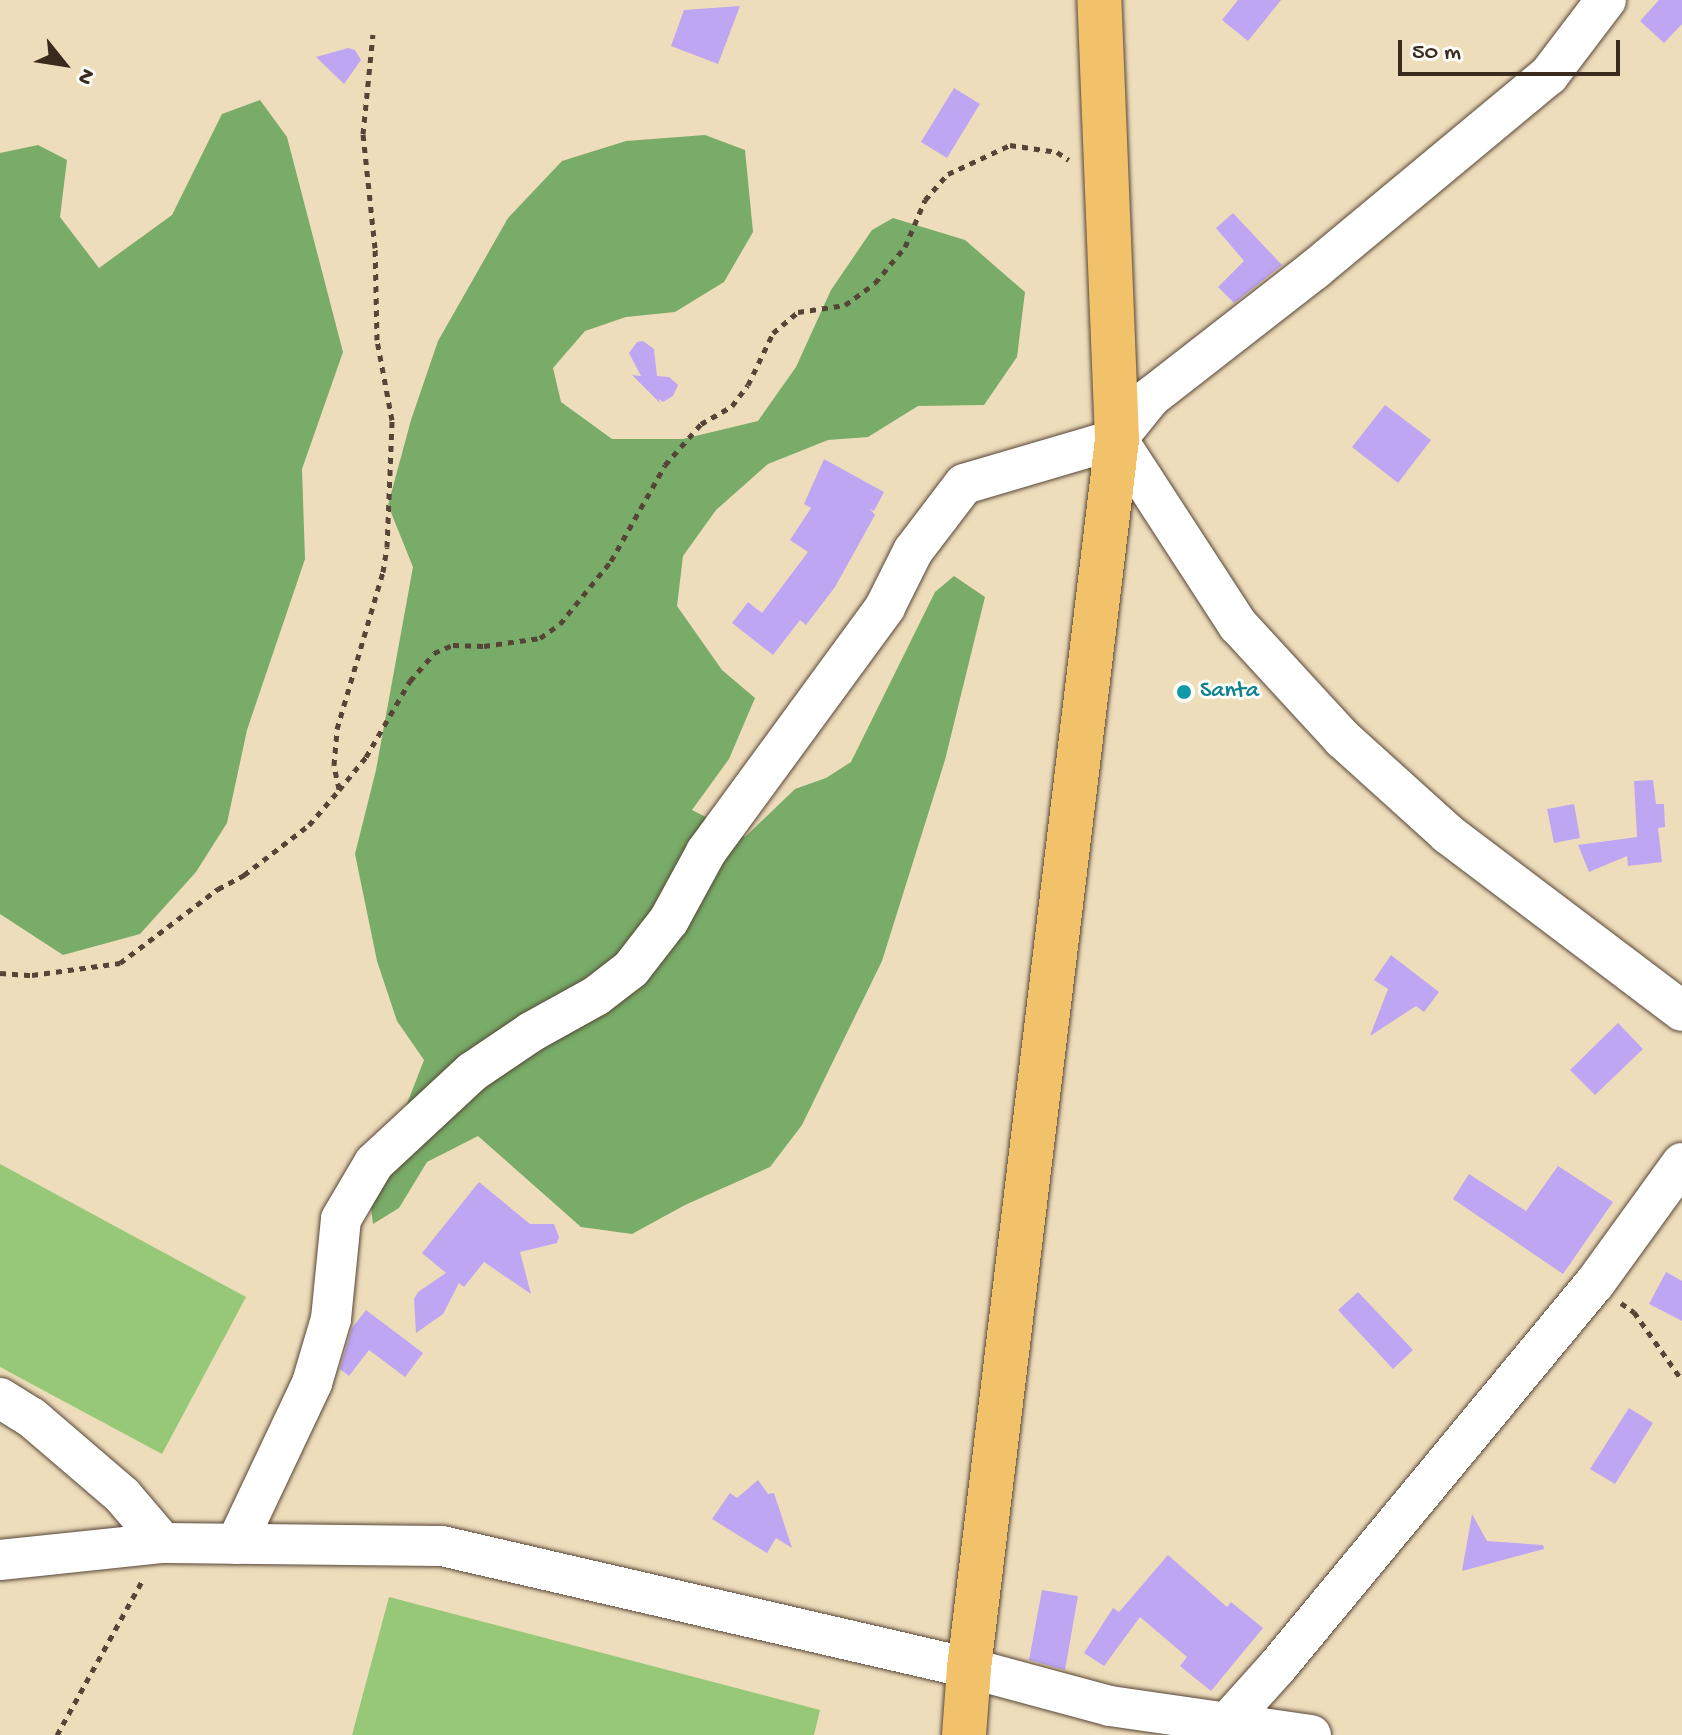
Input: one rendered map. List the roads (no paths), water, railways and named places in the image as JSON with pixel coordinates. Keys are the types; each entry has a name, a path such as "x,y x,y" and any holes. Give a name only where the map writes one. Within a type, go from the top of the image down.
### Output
{"main road":[{"path":"964,1735 969,1668 1117,439 1099,0"}],"street":[{"path":"236,1544 312,1383 331,1319 341,1219 374,1163 472,1072 531,1032 596,996 631,969 669,920 706,852 885,607 913,551 964,484 1117,439 1151,397 1314,270 1549,75 1606,0"},
{"path":"1117,439 1238,625 1343,739 1448,834 1682,1011"},
{"path":"1223,1728 1595,1283 1682,1163"},
{"path":"0,1398 31,1417 122,1495 163,1543"},
{"path":"0,1560 163,1543 442,1546 969,1668 1110,1706 1223,1728 1311,1735"}],"place":[{"name":"Santa","path":"1184,692"}]}
